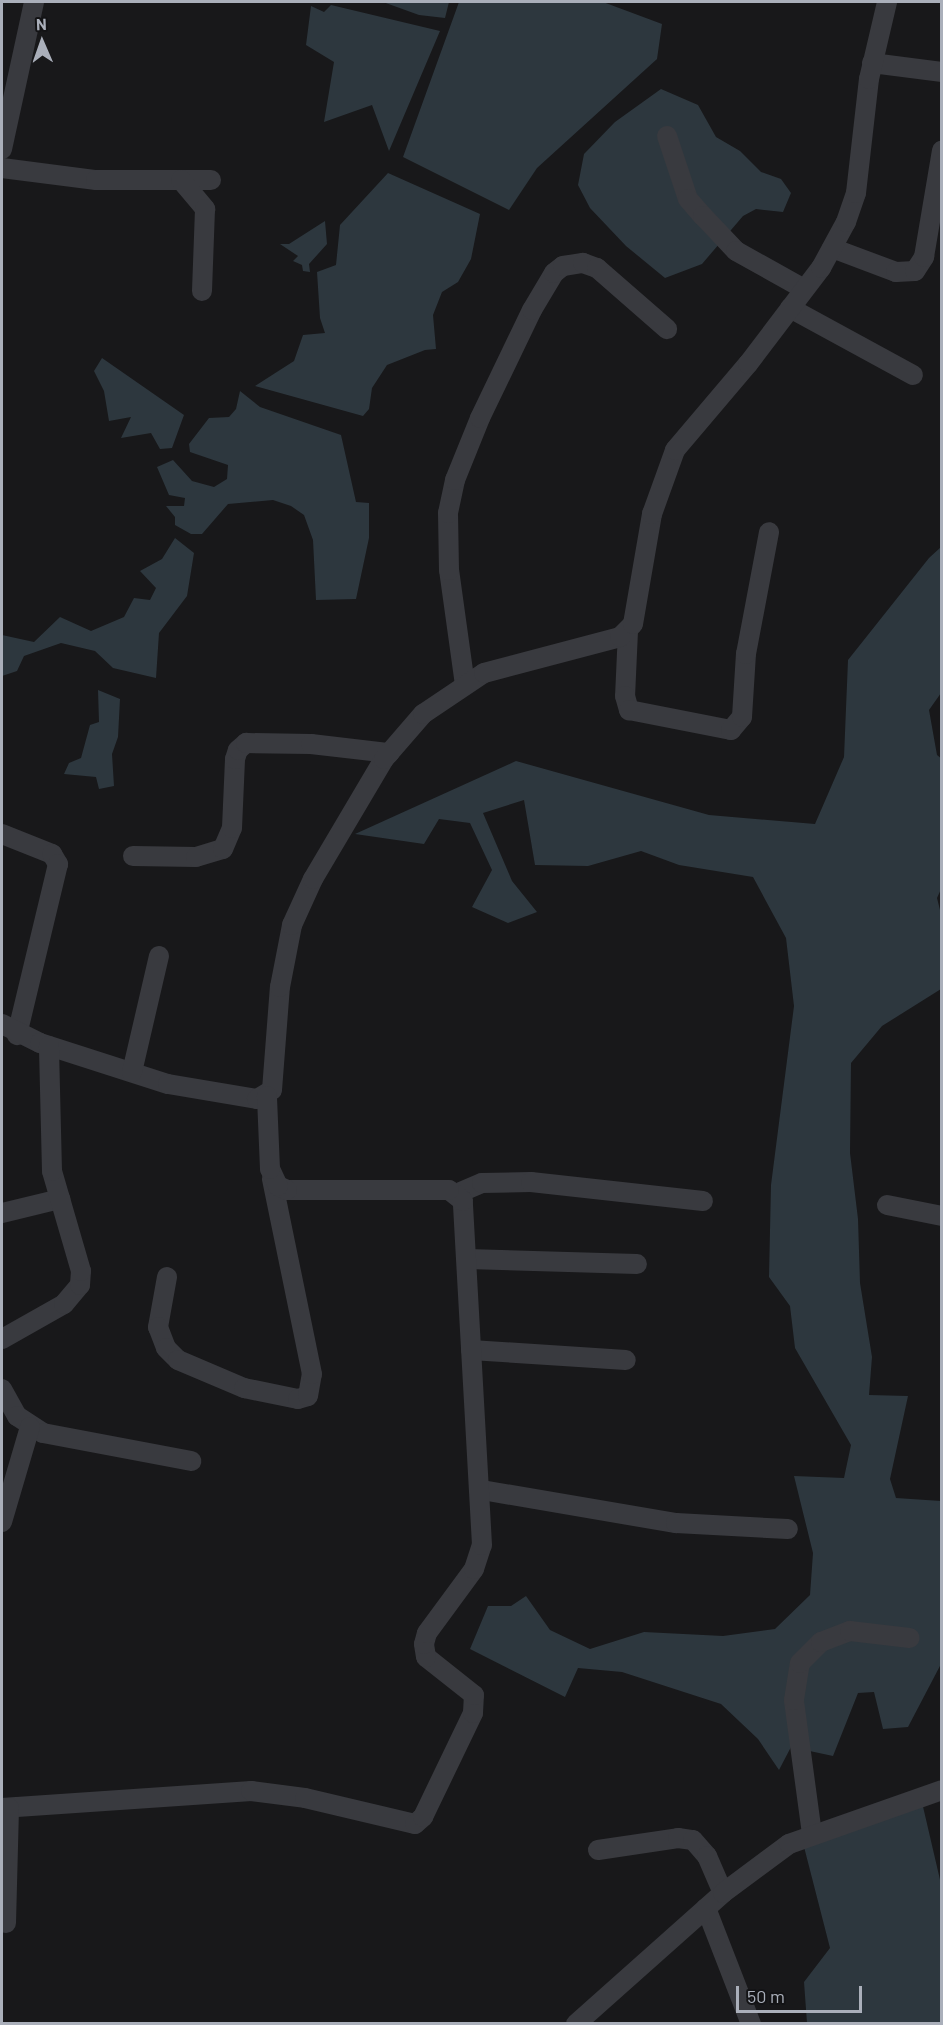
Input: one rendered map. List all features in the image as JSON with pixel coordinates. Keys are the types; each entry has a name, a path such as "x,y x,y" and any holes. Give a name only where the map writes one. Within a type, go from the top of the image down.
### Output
{"street":[{"path":"2,149 34,2"},
{"path":"769,532 746,654 742,717 731,730 629,710 625,696 628,631 638,613 652,514 668,463 684,435 748,364 832,248 856,193 872,63 887,2"},
{"path":"872,63 942,72"},
{"path":"667,136 688,199 703,216 736,251 804,289"},
{"path":"832,248 907,273 920,266 934,248 942,151"},
{"path":"2,168 96,180 211,180"},
{"path":"181,180 205,210 202,291"},
{"path":"465,685 449,570 448,513 455,480 480,418 532,310 554,273 563,266 583,263 597,268 667,329"},
{"path":"790,308 913,375"},
{"path":"2,834 52,854 58,864 58,875 9,1029 49,1046 208,1093 257,1099 267,1096 275,1085 280,987 292,925 334,841 389,753 423,714 465,685 510,663 596,644 628,631"},
{"path":"133,856 196,857 223,849 232,828 235,759 238,750 246,743 300,743 389,753"},
{"path":"132,1072 159,956"},
{"path":"2,1339 64,1304 80,1285 81,1271 52,1171 49,1046"},
{"path":"167,1277 158,1327 166,1348 178,1360 244,1388 298,1398 308,1396 312,1374 272,1179 267,1096"},
{"path":"6,1923 5,1808 251,1791 286,1794 415,1824 423,1817 474,1703 467,1687 426,1657 425,1638 480,1560 482,1490 471,1350 466,1212 456,1194 448,1190 287,1190 272,1179"},
{"path":"456,1194 482,1183 531,1182 703,1200"},
{"path":"2,1212 60,1199"},
{"path":"887,1205 942,1216"},
{"path":"467,1259 637,1264"},
{"path":"471,1350 626,1360"},
{"path":"2,1389 10,1409 30,1427 58,1437 191,1461"},
{"path":"2,1522 30,1427"},
{"path":"482,1490 676,1523 788,1529"},
{"path":"812,1834 794,1700 800,1664 821,1642 849,1631 910,1638"},
{"path":"576,2024 723,1893 789,1844 942,1790"},
{"path":"598,1850 667,1839 693,1840 707,1856 723,1893"},
{"path":"706,1908 751,2024"}],"shaded area":[{"path":"383,2 449,2 445,18 419,15"},
{"path":"459,2 603,2 662,24 657,59 537,168 509,210 403,157"},
{"path":"331,5 440,31 389,151 372,105 324,122 334,62 306,45 311,6 324,12"},
{"path":"661,89 698,105 716,137 740,151 761,172 781,179 791,193 783,212 756,209 743,216 702,264 665,278 626,246 590,208 578,185 584,154 615,122"},
{"path":"388,173 480,214 471,259 458,282 442,292 433,315 436,349 425,350 387,365 372,388 369,409 363,416 255,386 294,361 303,335 325,333 320,318 317,272 336,265 340,225"},
{"path":"325,221 327,244 309,264 310,272 303,271 302,265 293,261 298,256 280,244 289,244"},
{"path":"102,358 184,415 172,448 160,449 151,433 121,438 131,417 109,421 104,391 94,371"},
{"path":"240,391 260,407 341,435 356,502 369,503 369,538 356,599 316,600 313,540 304,515 291,506 273,500 228,504 202,534 191,534 175,525 175,517 166,506 184,506 185,498 169,495 157,467 173,460 192,481 214,487 227,479 228,465 190,452 189,444 209,418 229,417 236,409"},
{"path":"175,538 194,553 187,596 159,633 156,678 113,668 95,651 61,643 24,656 17,671 2,676 2,635 34,642 60,617 91,631 124,617 134,598 150,600 156,588 140,571 162,559"},
{"path":"941,547 941,693 929,710 937,755 942,759 942,887 937,898 941,914 941,989 882,1026 851,1063 850,1153 858,1219 860,1283 872,1357 869,1395 908,1396 890,1479 896,1498 941,1501 941,1664 908,1727 883,1729 874,1692 858,1693 833,1756 791,1747 779,1770 758,1739 721,1704 622,1672 578,1668 565,1697 470,1649 488,1606 511,1606 526,1596 550,1630 590,1649 644,1632 723,1636 775,1629 810,1595 813,1553 794,1476 844,1478 851,1445 795,1348 790,1306 769,1277 771,1185 794,1006 786,938 753,877 679,865 641,851 588,866 535,865 524,800 483,813 512,881 537,912 508,923 472,907 492,870 470,823 439,819 424,844 355,834 516,761 709,815 815,824 844,757 848,660 929,558"},
{"path":"98,690 120,699 118,737 112,754 114,786 99,789 96,777 64,774 69,763 81,758 90,725 99,722"},
{"path":"921,1798 941,1884 941,2023 807,2023 804,1982 830,1948 802,1839"}]}
